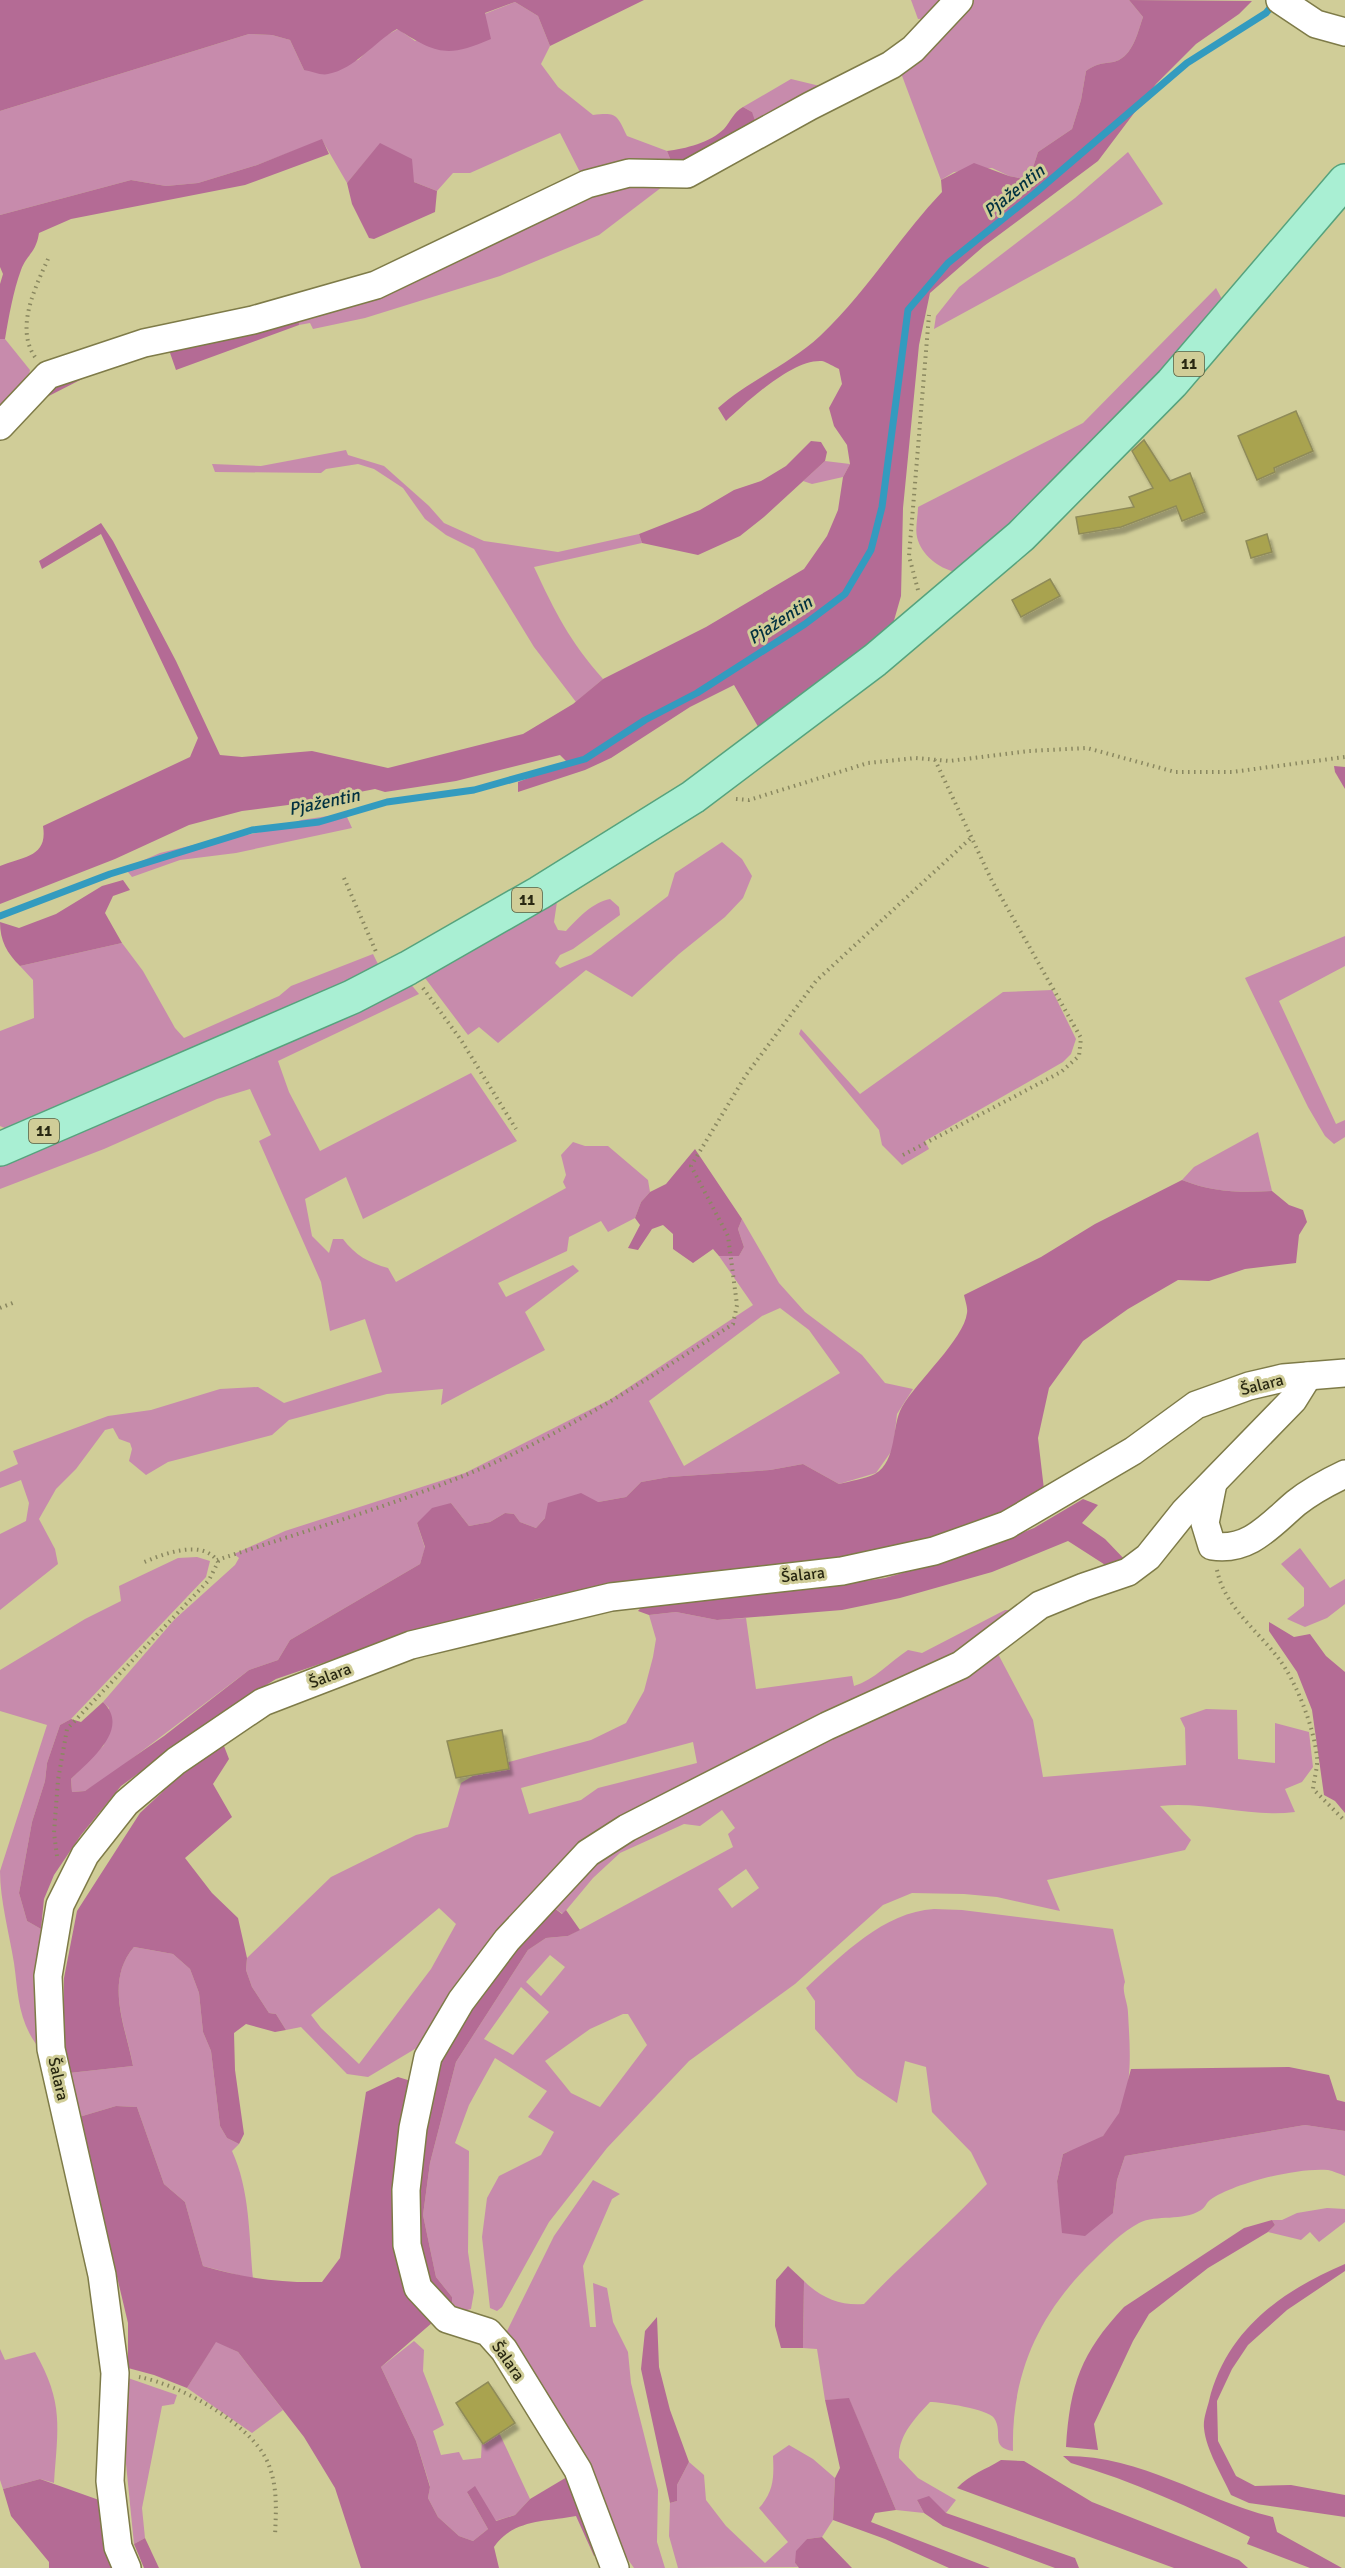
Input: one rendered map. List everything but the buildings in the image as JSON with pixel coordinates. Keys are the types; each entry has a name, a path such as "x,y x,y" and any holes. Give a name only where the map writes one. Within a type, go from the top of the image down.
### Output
{"main road":[{"name":"11","path":"0,1149 352,997 398,974 539,893 693,796 875,660 1021,536 1172,383 1345,181"}],"street":[{"path":"0,426 48,375 144,343 253,320 376,285 587,184 629,173 687,174 810,106 891,65 913,49 959,0"},
{"path":"1283,2 1316,24 1345,32"},
{"name":"Šalara","path":"615,2568 578,2470 504,2350 488,2332 447,2319 418,2288 407,2245 406,2190 413,2128 428,2056 461,2001 507,1940 588,1853 627,1828 827,1726 961,1665 1040,1605 1128,1572 1148,1557 1184,1512 1293,1400 1332,1371"},
{"name":"Šalara","path":"127,2568 118,2547 110,2481 115,2373 102,2275 51,2049 48,1976 60,1905 85,1855 126,1803 176,1761 263,1702 411,1645 611,1597 842,1571 934,1551 1007,1525 1133,1451 1196,1405 1249,1386 1332,1371"},
{"path":"1213,1483 1205,1523 1212,1546 1228,1548 1261,1536 1298,1502 1345,1474"}],"path":[{"path":"48,259 34,290 27,325 28,347 48,375"},
{"path":"924,617 909,556 929,315"},
{"path":"693,796 749,800 868,763 916,758 949,761 1087,748 1175,772 1232,772 1345,757"},
{"path":"903,1155 1061,1072 1079,1056 1081,1038 992,881 935,760"},
{"path":"64,1898 54,1833 58,1780 67,1729 209,1580 217,1560 405,1497 480,1468 600,1409 732,1324 737,1305 728,1236 690,1166 746,1075 816,981 972,837"},
{"path":"344,878 398,974 461,1040 516,1129"},
{"path":"0,1308 15,1302"},
{"path":"1212,1546 1219,1581 1240,1615 1281,1661 1307,1714 1317,1759 1313,1789 1345,1821"},
{"path":"142,1563 162,1554 202,1549 213,1553 217,1560"},
{"path":"115,2373 153,2380 204,2403 250,2437 267,2461 276,2491 275,2536"}],"shaded area":[{"path":"0,0 644,0 550,46 538,16 515,2 485,13 491,39 463,49 452,51 433,48 397,29 347,67 326,74 304,70 290,40 272,35 249,34 0,111"},
{"path":"911,0 953,0 929,18 918,19"},
{"path":"971,0 1129,0 1143,17 1135,41 1124,56 1119,60 1096,65 1086,71 1081,100 1072,129 1038,152 1029,180 1009,176 992,168 954,172 941,180 898,65"},
{"path":"1129,0 1252,1 1239,14 1196,44 1156,84 1098,161 984,246 930,293 919,345 903,508 901,596 893,624 875,639 760,730 734,685 690,707 611,758 585,770 518,792 518,782 568,763 560,755 456,781 385,792 375,789 303,803 242,811 189,825 115,859 0,904 0,866 38,850 44,836 43,826 190,757 198,738 101,534 42,569 39,561 101,523 113,541 176,661 220,755 242,757 312,751 388,768 523,734 573,704 603,679 706,627 804,569 827,536 838,510 843,477 850,464 847,445 834,426 829,408 842,384 839,369 822,361 810,362 771,383 726,421 718,408 808,346 837,319 942,192 941,180 974,163 1009,176 1029,180 1038,152 1072,129 1081,100 1086,71 1096,65 1119,60 1132,47 1143,17"},
{"path":"515,2 538,16 550,46 541,64 558,87 593,115 615,116 627,136 667,151 673,166 584,180 560,133 470,173 453,173 437,191 414,182 380,144 347,183 322,140 257,165 198,183 166,186 131,180 0,215 0,111 249,34 272,35 290,40 304,70 358,60 380,39 398,29 415,41"},
{"path":"791,79 824,87 751,127 752,112 743,107"},
{"path":"743,107 752,112 755,121 751,127 673,166 667,151 690,147 719,134 734,114"},
{"path":"322,139 329,154 245,185 71,219 39,233 36,245 23,265 18,278 5,339 0,339 0,284 3,274 0,267 0,215 131,180 166,186 198,183 257,165"},
{"path":"380,143 412,159 414,182 437,191 435,212 374,239 369,238 352,204 347,183"},
{"path":"1128,152 1163,204 934,329 936,316 959,287 1075,198"},
{"path":"689,180 662,187 599,235 500,276 365,318 313,329 310,323 299,325 298,312 590,187"},
{"path":"1216,288 1223,301 1220,306 1092,444 991,541 955,572 937,564 922,550 917,537 918,507 1083,423"},
{"path":"298,312 299,325 176,370 169,350 84,378 37,402 65,376"},
{"path":"0,339 5,339 30,370 26,389 0,415"},
{"path":"811,441 821,442 827,452 825,461 740,536 698,555 642,543 639,534 700,510 734,490 761,481 786,466"},
{"path":"346,450 348,455 384,466 429,506 444,523 484,541 558,552 639,534 642,543 534,567 564,626 603,679 576,702 534,647 474,549 446,535 425,519 403,488 374,469 358,464 326,469 321,473 215,472 212,464 261,466"},
{"path":"825,461 850,464 843,477 812,484 803,481"},
{"path":"1334,766 1345,767 1345,789 1335,772"},
{"path":"335,815 347,817 352,828 236,853 180,860 132,877 128,872 128,867 160,853 287,826 301,820"},
{"path":"722,842 742,859 752,876 743,898 725,917 679,954 632,997 586,970 498,1043 479,1027 468,1035 422,974 452,963 557,902 554,922 558,930 566,931 592,907 610,899 619,907 620,915 573,949 560,955 555,963 560,968 591,955 668,896 675,873"},
{"path":"123,880 130,890 113,896 105,913 122,943 20,966 11,956 1,935 0,922 19,928 56,914 102,886"},
{"path":"1345,936 1345,966 1279,1001 1336,1124 1345,1120 1345,1137 1334,1144 1325,1136 1308,1107 1245,978"},
{"path":"122,943 143,971 175,1028 184,1038 279,996 291,986 373,954 379,966 272,1018 9,1130 0,1126 0,1031 34,1018 33,980 20,966"},
{"path":"409,982 419,994 278,1061 289,1092 320,1151 471,1073 517,1141 363,1219 346,1177 305,1199 312,1236 329,1253 333,1239 343,1239 363,1258 388,1268 396,1282 566,1188 563,1182 566,1175 561,1155 573,1142 585,1146 608,1146 648,1180 650,1192 641,1202 635,1218 608,1232 601,1221 569,1237 567,1251 498,1283 506,1297 573,1265 579,1271 525,1312 545,1350 441,1405 443,1389 387,1394 289,1420 272,1435 168,1462 146,1475 129,1461 132,1449 130,1443 119,1439 113,1428 105,1430 76,1469 56,1489 39,1519 55,1549 58,1564 0,1610 0,1534 26,1521 29,1503 21,1480 0,1488 0,1472 18,1464 13,1451 108,1416 151,1410 220,1389 258,1387 284,1403 382,1372 365,1319 330,1331 321,1282 259,1141 271,1135 250,1089 217,1099 104,1149 0,1189 0,1163"},
{"path":"1052,990 1076,1039 1071,1054 1063,1062 925,1141 929,1149 902,1165 882,1145 879,1130 799,1034 801,1029 860,1094 1003,992"},
{"path":"1258,1132 1272,1191 1226,1191 1182,1180 1194,1167"},
{"path":"695,1149 742,1219 738,1229 744,1247 739,1256 719,1256 713,1249 693,1263 673,1249 673,1234 663,1225 652,1229 638,1250 628,1248 640,1225 635,1218 641,1202 650,1192 666,1184"},
{"path":"1182,1180 1226,1191 1272,1191 1289,1205 1303,1210 1307,1222 1299,1235 1296,1263 1245,1269 1209,1281 1178,1280 1128,1309 1083,1341 1049,1388 1038,1438 1045,1498 943,1536 837,1562 598,1587 537,1599 355,1652 276,1679 224,1711 121,1786 81,1835 54,1875 44,1899 41,1929 27,1921 19,1893 32,1822 45,1781 47,1763 60,1725 71,1719 81,1722 103,1702 110,1712 112,1723 105,1744 71,1779 72,1792 85,1791 164,1736 249,1670 278,1660 290,1640 420,1564 425,1547 417,1523 432,1508 451,1503 469,1526 490,1522 505,1513 514,1514 520,1522 536,1528 545,1518 548,1503 581,1493 598,1502 626,1497 641,1482 669,1477 770,1470 803,1464 839,1484 875,1474 882,1468 891,1452 902,1407 958,1335 964,1323 967,1306 964,1295 1041,1257 1095,1224"},
{"path":"742,1219 779,1283 805,1312 862,1355 885,1383 913,1389 897,1414 893,1449 876,1473 839,1484 803,1464 770,1470 669,1477 641,1482 626,1497 598,1502 545,1518 536,1528 520,1522 514,1514 505,1513 490,1522 469,1526 451,1503 417,1523 425,1548 420,1564 290,1640 278,1660 249,1670 105,1779 85,1791 72,1792 71,1779 104,1745 109,1708 103,1702 174,1620 235,1565 239,1558 234,1554 285,1531 465,1473 611,1399 753,1305 719,1256 739,1256 744,1247 738,1229","holes":["780,1308 809,1330 840,1373 684,1466 649,1401 762,1316"]},
{"path":"1083,1499 1098,1505 1082,1523 1105,1539 1127,1562 1110,1568 1068,1541 992,1572 900,1598 842,1610 717,1620 676,1612 649,1615 638,1611 645,1603 810,1589 885,1578 969,1554 1034,1528"},
{"path":"1300,1548 1330,1588 1345,1579 1345,1604 1327,1618 1305,1627 1287,1619 1304,1606 1304,1588 1281,1564"},
{"path":"197,1557 210,1561 206,1577 71,1719 60,1725 47,1763 45,1781 32,1822 19,1893 27,1921 41,1929 36,2044 22,2015 3,1905 0,1871 47,1725 0,1711 0,1670 85,1619 121,1601 119,1586 178,1558"},
{"path":"1005,1610 1018,1610 946,1659 619,1825 425,2043 368,2077 347,2074 301,2027 286,2030 276,2014 269,2013 252,1987 246,1970 247,1958 331,1877 416,1835 448,1827 461,1783 486,1768 591,1740 626,1723 644,1691 653,1657 656,1639 649,1615 676,1612 717,1620 746,1618 756,1689 852,1676 854,1686 875,1675 908,1650 922,1653","holes":["693,1742 697,1763 598,1788 581,1800 529,1814 521,1788","439,1908 456,1924 431,1969 359,2064 321,2028 311,2015"]},
{"path":"1269,1622 1294,1637 1310,1634 1326,1656 1345,1672 1345,1813 1335,1801 1324,1795 1312,1710 1297,1672 1269,1631"},
{"path":"997,1652 1033,1720 1043,1777 1186,1765 1185,1728 1180,1718 1206,1709 1237,1710 1238,1759 1275,1763 1275,1723 1309,1732 1313,1767 1302,1782 1285,1789 1295,1812 1262,1813 1194,1806 1160,1806 1191,1840 1185,1850 1047,1880 1060,1911 997,1897 964,1894 912,1893 883,1905 795,1984 689,2061 607,2148 549,2222 502,2307 497,2311 490,2308 482,2237 487,2198 499,2176 541,2155 554,2132 528,2117 547,2091 495,2058 469,2105 455,2143 469,2151 468,2252 474,2292 471,2309 460,2312 452,2309 452,2297 436,2277 423,2215 430,2163 456,2062 528,1950 546,1938 568,1936 733,1847 728,1834 735,1828 722,1810 700,1826 684,1824 620,1853 593,1878 563,1914 549,1904 605,1848","holes":["746,1869 759,1888 732,1908 718,1889","550,1955 565,1967 541,1996 526,1982","521,1987 549,2012 513,2055 484,2039","623,2014 628,2014 647,2045 600,2107 571,2093 545,2061 590,2029"]},
{"path":"224,1746 229,1759 213,1784 232,1817 185,1858 212,1893 238,1918 247,1958 246,1970 252,1987 269,2013 276,2014 286,2030 275,2032 246,2024 234,2033 235,2070 244,2134 239,2144 227,2138 220,2126 211,2051 203,2032 199,1993 190,1969 173,1954 134,1947 120,1975 122,2020 133,2066 69,2073 63,2037 64,1978 77,1911 140,1813 174,1781"},
{"path":"549,1904 562,1914 566,1910 580,1930 568,1936 546,1938 528,1950 456,2062 430,2163 423,2215 436,2277 452,2297 452,2309 442,2304 415,2251 411,2212 440,2050"},
{"path":"934,1909 962,1910 1113,1929 1125,1982 1128,2009 1129,2077 1122,2108 1104,2135 1090,2144 1063,2154 1057,2181 1062,2215 1113,2213 1117,2180 1125,2156 1305,2125 1345,2131 1345,2176 1328,2170 1316,2170 1250,2182 1210,2200 1194,2214 1146,2220 1139,2223 1104,2250 1058,2301 1032,2346 1017,2396 1013,2451 999,2443 997,2424 990,2415 964,2407 930,2402 904,2435 899,2458 918,2478 956,2500 946,2513 917,2500 924,2513 896,2510 849,2399 825,2400 817,2349 803,2348 804,2281 817,2292 832,2300 847,2304 864,2304 987,2184 971,2152 932,2112 926,2067 905,2061 897,2103 857,2076 815,2029 815,2001 806,1988 849,1949 881,1927 898,1918"},
{"path":"134,1947 173,1954 190,1969 199,1993 203,2032 211,2051 220,2126 227,2138 239,2144 232,2151 246,2197 253,2279 203,2266 185,2202 164,2184 137,2107 116,2106 79,2117 69,2073 133,2066 122,2020 119,1989 120,1975 125,1961"},
{"path":"1289,2067 1329,2075 1337,2100 1345,2102 1345,2131 1305,2125 1125,2156 1117,2180 1113,2213 1085,2236 1062,2233 1057,2181 1063,2154 1103,2136 1119,2113 1131,2069"},
{"path":"398,2077 411,2081 396,2185 433,2322 381,2367 416,2441 430,2487 428,2498 438,2517 459,2536 473,2541 488,2529 467,2492 475,2486 496,2521 515,2515 530,2499 572,2474 602,2551 594,2556 576,2516 530,2523 510,2531 494,2547 499,2568 361,2568 335,2488 304,2437 238,2352 216,2342 187,2388 128,2368 128,2323 79,2117 116,2106 137,2107 164,2184 185,2202 203,2266 262,2279 322,2282 340,2258 366,2092"},
{"path":"593,2180 620,2194 612,2199 583,2266 590,2327 596,2327 593,2283 607,2288 613,2322 628,2352 631,2383 658,2490 657,2542 665,2568 634,2568 609,2533 506,2333 554,2236"},
{"path":"1327,2208 1345,2209 1345,2222 1319,2242 1310,2232 1301,2240 1268,2232 1275,2225 1272,2220 1282,2220 1297,2213"},
{"path":"1272,2220 1275,2225 1268,2232 1208,2268 1149,2314 1133,2341 1094,2424 1098,2450 1066,2447 1071,2405 1080,2371 1097,2339 1124,2307 1244,2228"},
{"path":"1345,2264 1345,2271 1287,2310 1248,2345 1232,2369 1217,2401 1218,2441 1236,2476 1255,2486 1291,2485 1345,2495 1345,2517 1249,2503 1231,2495 1211,2454 1204,2428 1205,2414 1217,2376 1228,2354 1259,2316 1299,2287"},
{"path":"788,2266 804,2281 803,2348 781,2348 775,2326 776,2280"},
{"path":"657,2317 659,2367 670,2410 689,2462 677,2485 677,2501 670,2503 641,2369 645,2331"},
{"path":"216,2341 238,2352 283,2410 252,2433 187,2388"},
{"path":"414,2341 424,2350 423,2371 444,2425 433,2431 441,2455 459,2452 463,2460 481,2458 482,2439 496,2426 530,2499 515,2515 495,2521 467,2492 488,2529 473,2541 459,2536 438,2517 428,2498 430,2486 416,2441 381,2367"},
{"path":"0,2349 5,2360 35,2352 51,2386 57,2416 54,2483 40,2479 3,2489 0,2480"},
{"path":"128,2378 177,2395 174,2404 162,2406 142,2508 145,2538 134,2544 122,2424"},
{"path":"849,2398 896,2510 875,2513 871,2522 990,2568 949,2568 885,2539 833,2520 835,2478 840,2468 825,2400"},
{"path":"789,2445 813,2459 835,2478 833,2520 822,2537 807,2539 795,2563 798,2567 678,2568 669,2536 670,2503 677,2501 677,2485 689,2462 704,2475 706,2500 726,2526 765,2563 788,2542 759,2508 768,2496 772,2484 773,2456"},
{"path":"1063,2456 1092,2458 1145,2470 1220,2500 1273,2517 1277,2532 1342,2568 1310,2568 1247,2544 1250,2537 1162,2496 1071,2463"},
{"path":"1001,2460 1024,2461 1092,2502 1239,2560 1248,2568 1174,2568 957,2488 972,2476"},
{"path":"40,2479 99,2500 104,2546 113,2568 49,2568 49,2562 11,2516 3,2489"},
{"path":"929,2496 946,2513 1075,2558 1079,2568 1055,2568 943,2526 924,2513 917,2500"},
{"path":"822,2537 852,2568 799,2568 795,2563 796,2551 807,2539"},
{"path":"145,2538 159,2568 144,2568 134,2544"}],"waterway":[{"name":"Pjažentin","path":"0,916 110,874 252,830 319,822 387,802 474,790 585,759 645,720 697,693 805,624 845,594 871,550 882,507 908,310 948,263 1034,194 1187,63 1266,13 1275,2"}]}
